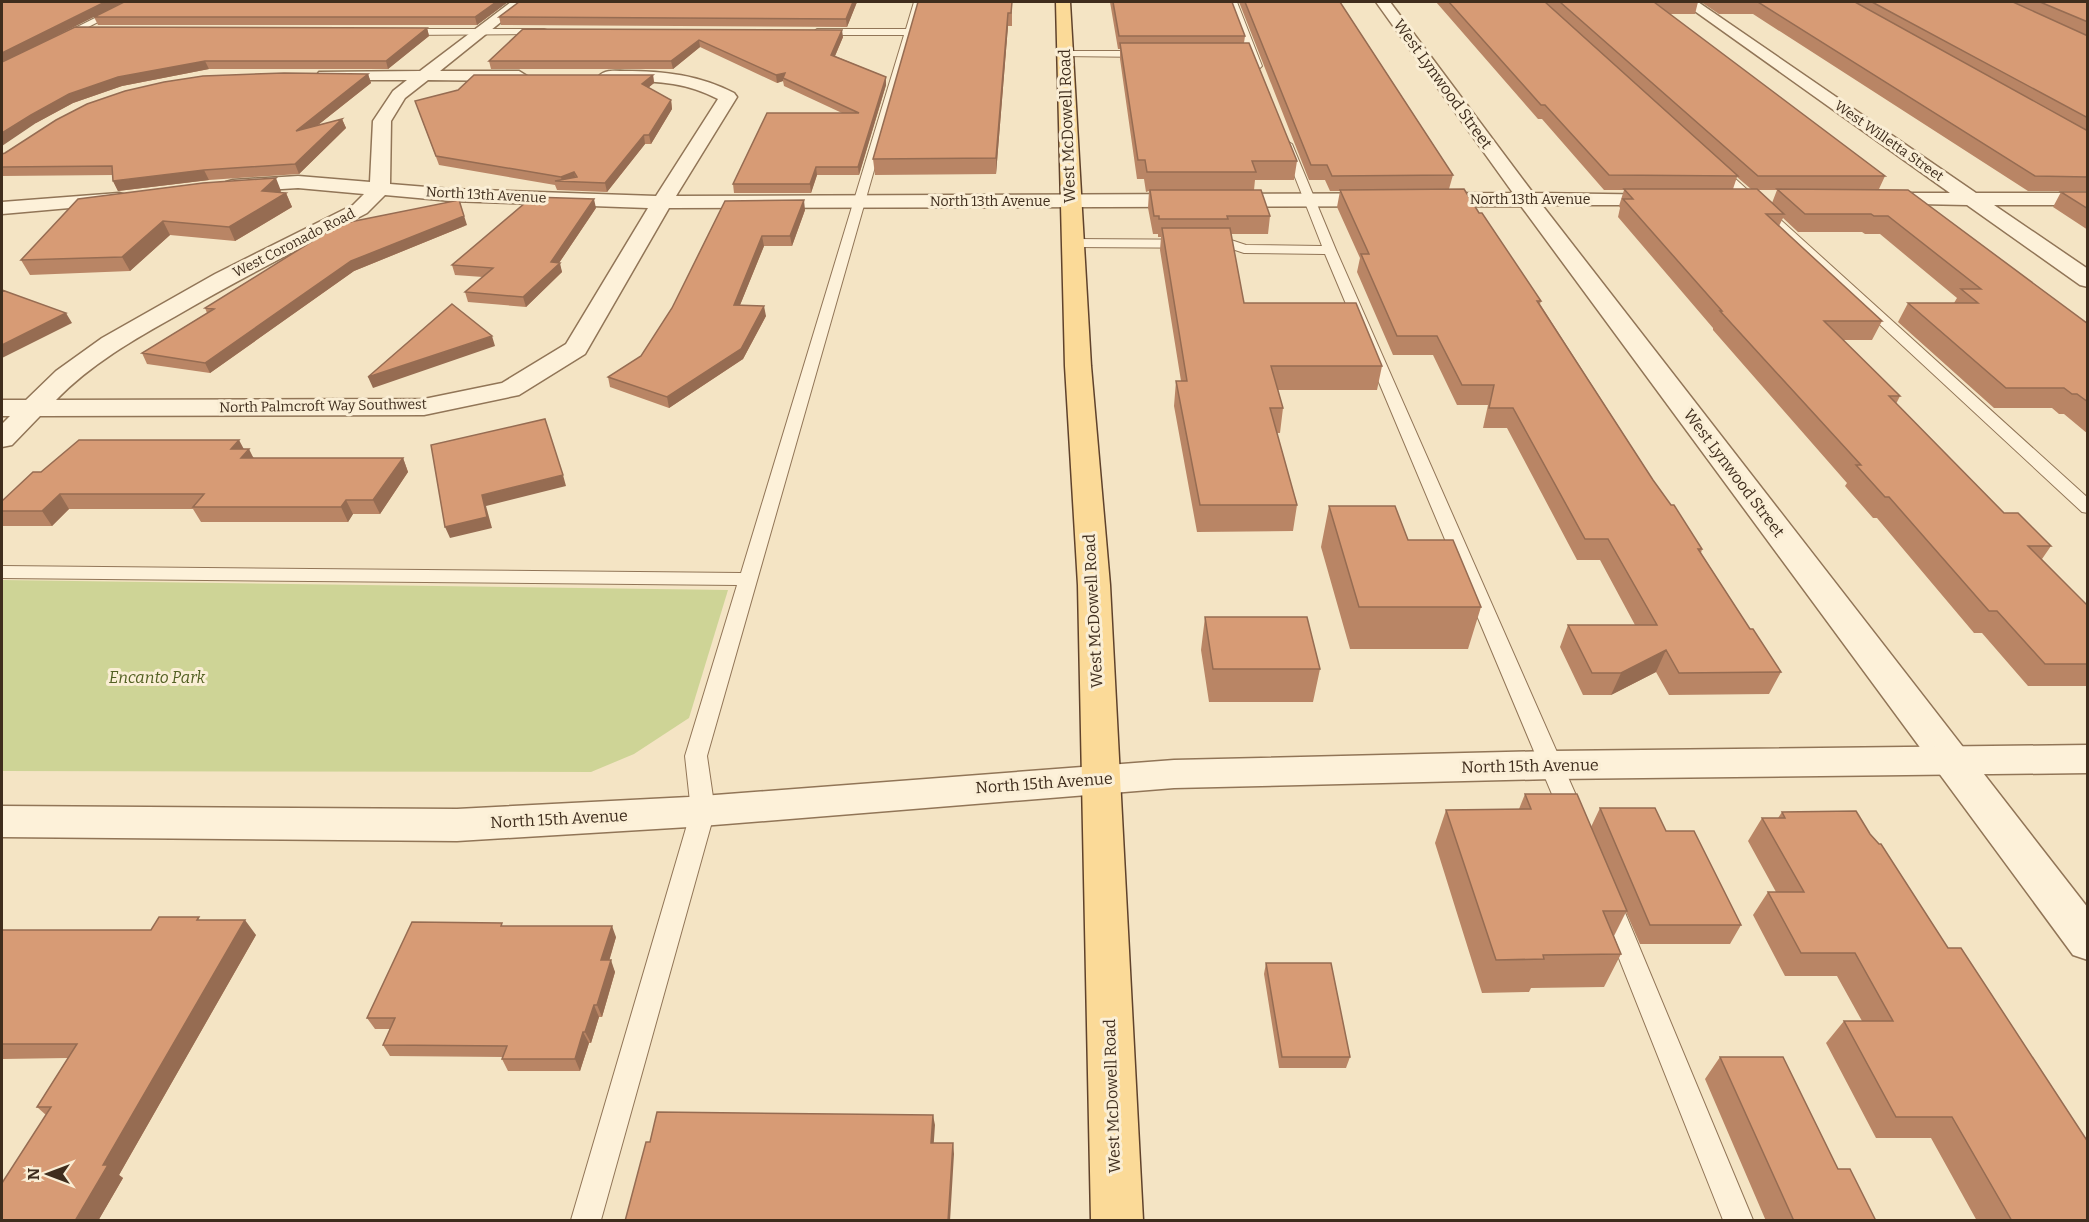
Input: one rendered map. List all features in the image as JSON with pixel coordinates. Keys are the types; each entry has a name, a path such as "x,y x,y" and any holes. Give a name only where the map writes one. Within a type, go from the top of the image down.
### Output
{"main road":[{"name":"West McDowell Road","path":"1063,2 1070,202 1086,509 1094,585 1118,1221"}],"street":[{"path":"380,189 382,121 399,95 519,2"},
{"name":"West Lynwood Street","path":"1383,2 1526,198 2088,942"},
{"name":"West Willetta Street","path":"1689,2 2088,280"},
{"path":"308,75 539,76"},
{"name":"North Palmcroft Way Southwest","path":"2,408 424,407 510,389 576,349 662,202 728,97 707,85 677,76 585,76"},
{"name":"North 13th Avenue","path":"209,188 298,182 450,195 662,202 1682,199"},
{"name":"West Coronado Road","path":"2,439 65,376 111,343 223,279 360,209 380,189"},
{"path":"2,208 80,204 138,196"},
{"path":"1727,199 1784,199"},
{"path":"1853,199 2088,199"},
{"name":"North 15th Avenue","path":"2,822 457,825 703,811 1174,774 1552,765 2088,759"}],"lane":[{"path":"44,46 133,2"},
{"path":"586,1221 703,811 696,756 918,2"},
{"path":"1233,2 1246,54 1265,85"},
{"path":"76,30 100,30"},
{"path":"387,32 553,32"},
{"path":"802,32 909,32"},
{"path":"1065,54 1161,54"},
{"path":"1281,127 1309,201 1579,831"},
{"path":"1708,159 2088,508"},
{"path":"1072,243 1231,244 1244,249 1330,250"},
{"path":"2,572 747,579"},
{"path":"1601,885 1738,1221"}],"green space":[{"name":"Encanto Park","path":"2,580 728,590 689,718 634,754 591,772 2,771"}],"building":[{"path":"2,2 105,2 2,53"},
{"path":"124,2 496,2 475,17 94,17"},
{"path":"519,2 853,2 846,19 499,17"},
{"path":"918,2 1012,2 1011,13 1008,13 996,158 873,159"},
{"path":"1113,2 1232,2 1245,36 1119,36"},
{"path":"1245,2 1340,2 1453,175 1332,176 1327,165 1311,165"},
{"path":"1449,2 1545,2 1738,176 1609,175 1545,105 1541,105"},
{"path":"1560,2 1654,2 1885,176 1758,176"},
{"path":"1758,2 1855,2 2088,131 2088,177 2035,176"},
{"path":"1872,2 2013,2 2088,36 2088,118"},
{"path":"2040,2 2088,2 2088,22"},
{"path":"75,27 427,28 386,61 205,61 118,77 69,94 2,133 2,62"},
{"path":"523,29 842,30 831,55 886,77 858,167 816,167 810,184 733,184 767,113 859,113 783,78 785,73 776,75 699,40 671,61 489,61"},
{"path":"1120,43 1249,43 1297,161 1252,161 1256,172 1147,172 1145,160 1138,160"},
{"path":"284,73 368,74 296,131 342,119 295,164 204,170 113,181 112,166 2,167 2,154 56,120 87,104 125,91 203,76"},
{"path":"474,75 653,75 642,84 671,100 649,135 644,135 605,183 555,181 577,177 574,172 561,177 436,156 415,101 458,90"},
{"path":"276,178 262,191 286,193 229,227 163,221 122,257 21,260 78,199 203,183"},
{"path":"1464,189 1541,301 1537,301 1653,480 1671,505 1674,505 1702,549 1698,549 1781,672 1679,673 1666,650 1621,673 1592,673 1568,625 1657,625 1608,539 1585,539 1513,408 1489,408 1494,385 1462,385 1437,336 1397,336 1361,254 1369,254 1340,190"},
{"path":"1624,189 1757,189 1784,214 1766,214 1882,321 1824,321 1900,396 1889,396 2004,513 2018,513 2051,546 2028,546 2088,606 2088,664 2045,664 1997,611 1989,611 1889,497 1885,497 1856,465 1861,465 1720,311 1722,311 1623,199 1633,199"},
{"path":"1777,189 1908,190 2088,324 2088,402 2064,388 2006,388 1908,303 1978,303 1961,289 1981,289 1888,216 1805,214"},
{"path":"1150,190 1261,190 1270,216 1227,216 1228,219 1159,219 1159,216 1154,216"},
{"path":"2061,192 2088,192 2088,209"},
{"path":"532,197 594,199 551,262 560,263 523,297 465,292 493,268 452,265"},
{"path":"459,200 464,216 351,261 205,363 142,353 214,309 205,308 340,224"},
{"path":"804,200 790,236 762,236 734,305 764,306 741,349 667,397 608,377 641,356 672,308 725,201"},
{"path":"1162,228 1230,228 1244,303 1356,303 1382,366 1271,366 1283,408 1270,408 1297,505 1200,505 1176,381 1187,381"},
{"path":"2,290 66,313 2,345"},
{"path":"452,304 492,336 368,377"},
{"path":"545,419 563,475 482,495 487,517 445,527 431,445"},
{"path":"79,440 239,440 231,449 249,449 241,458 403,458 373,500 346,500 341,507 193,507 204,494 60,494 42,511 2,511 2,501 33,472 41,472"},
{"path":"1329,506 1395,506 1408,540 1453,540 1481,607 1359,607"},
{"path":"1205,617 1307,617 1320,669 1213,669"},
{"path":"1525,794 1577,794 1627,911 1603,911 1621,954 1543,955 1544,959 1496,960 1446,810 1531,809"},
{"path":"1600,808 1655,808 1666,831 1694,831 1741,925 1650,925"},
{"path":"1856,811 1870,834 1881,844 1948,948 1961,948 2088,1142 2088,1221 2012,1221 1952,1117 1896,1117 1844,1021 1893,1021 1855,953 1801,953 1768,892 1804,892 1762,818 1785,818 1782,812"},
{"path":"159,917 245,920 103,1165 108,1165 75,1221 2,1221 2,1183 51,1107 37,1107 77,1044 2,1044 2,930 151,930"},
{"path":"412,922 502,923 501,926 612,926 601,960 611,960 597,1005 594,1005 585,1032 583,1032 575,1059 502,1059 507,1046 383,1045 395,1018 367,1018"},
{"path":"1266,963 1331,963 1350,1057 1282,1057"},
{"path":"1720,1057 1783,1057 1838,1169 1850,1169 1876,1221 1794,1221"},
{"path":"657,1112 933,1115 931,1143 953,1143 948,1221 625,1221 646,1142 650,1142"}]}
